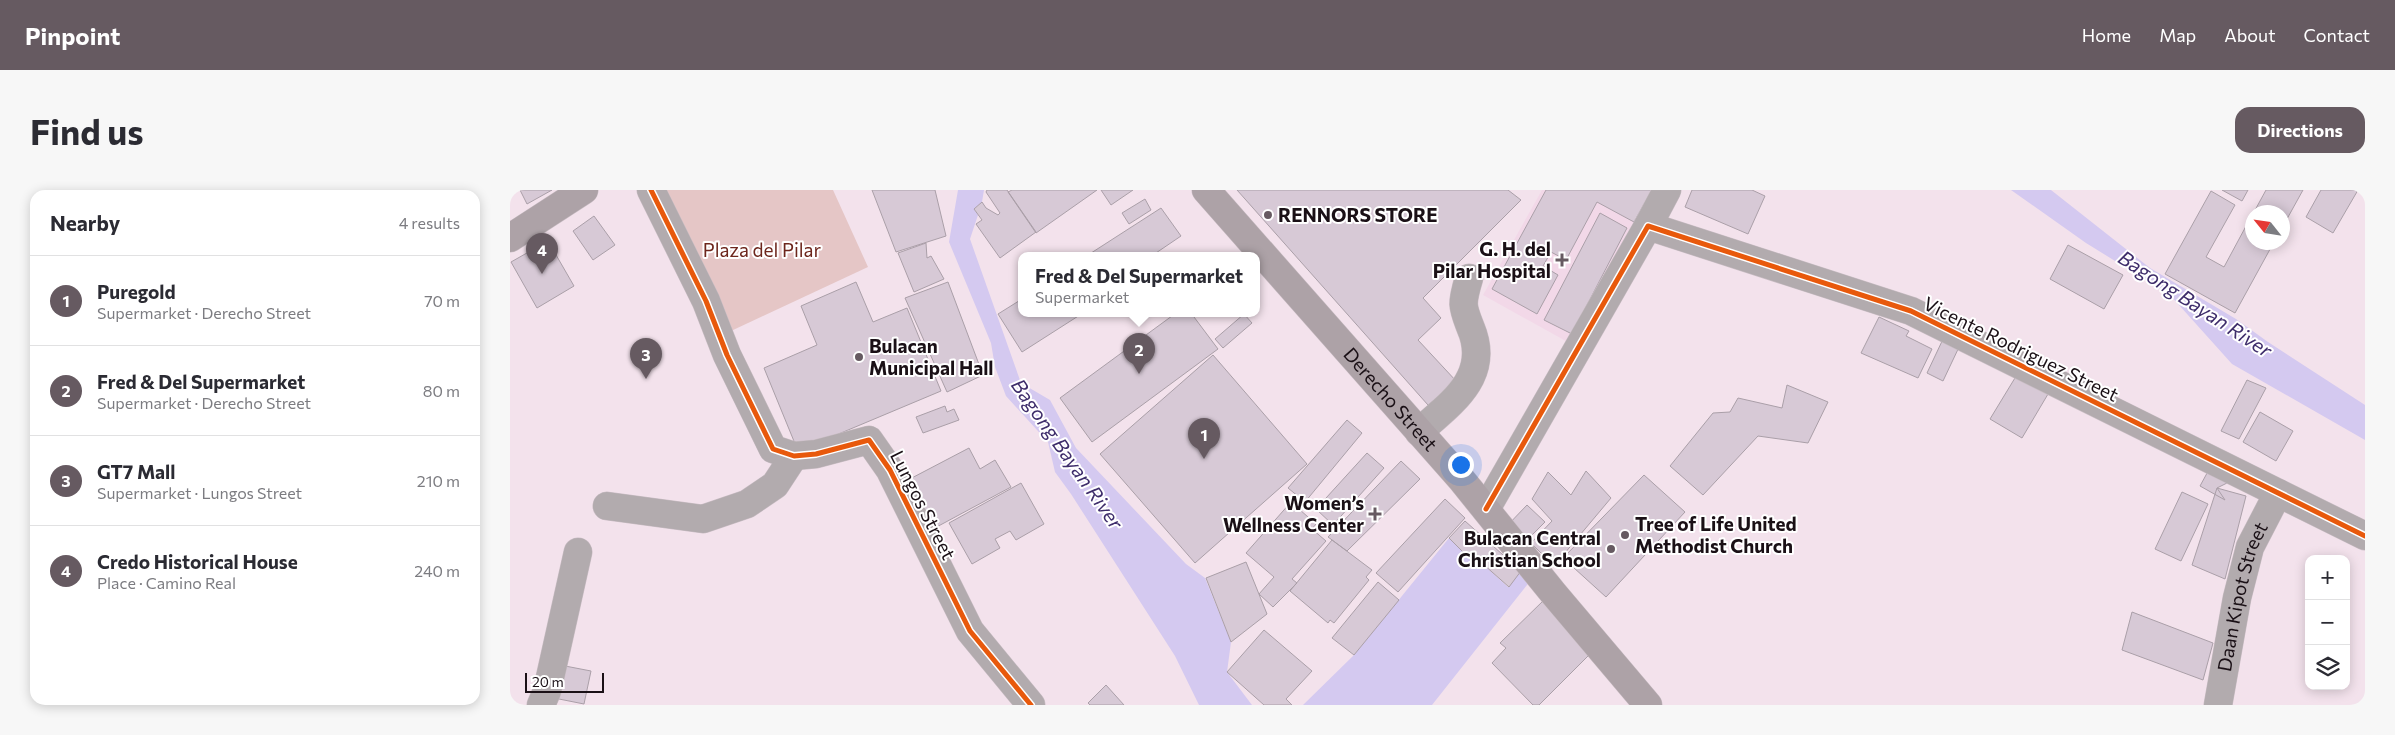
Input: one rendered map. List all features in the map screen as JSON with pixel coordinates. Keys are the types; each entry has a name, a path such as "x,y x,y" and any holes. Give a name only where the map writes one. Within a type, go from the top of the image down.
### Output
{"main road":[{"path":"510,238 584,190"},
{"name":"Derecho Street","path":"1206,190 1486,509 1554,594 1648,705"}],"street":[{"name":"Lungos Street","path":"651,190 706,301 726,355 773,449 794,456 816,454 869,440 890,470 970,631 1032,705"},
{"path":"1486,509 1648,226 1666,190"},
{"name":"Vicente Rodriguez Street","path":"1648,226 1911,311 2365,536"},
{"path":"1419,432 1458,396 1471,381 1476,364 1473,335 1463,314 1464,296 1469,278"},
{"path":"607,506 703,519 748,504 775,485 794,456"},
{"name":"Daan Kipot Street","path":"2218,705 2236,598 2250,547 2278,493"},
{"path":"542,705 547,691 578,552"}],"shaded area":[{"name":"G. H. del Pilar Hospital","path":"1542,190 1659,190 1573,345 1483,295"}],"green space":[{"name":"Plaza del Pilar","path":"666,190 833,190 868,267 731,331"}],"water":[{"name":"Bagong Bayan River","path":"958,190 984,190 982,202 974,209 978,215 970,239 1021,383 1050,400 1076,448 1186,564 1205,578 1231,642 1227,672 1252,705 1199,705 1175,656 1055,472 1048,442 1006,396 995,367 991,343 949,242"},
{"name":"Bagong Bayan River","path":"2011,190 2051,190 2150,268 2236,319 2365,405 2365,440 2232,364 2170,295 2086,243"},
{"path":"1449,538 1472,560 1475,557 1508,587 1521,571 1531,580 1432,705 1303,705 1354,655"}],"building":[{"path":"520,190 552,190 527,204"},
{"path":"872,190 935,190 946,236 896,252"},
{"path":"987,190 1007,190 1036,232 1000,258 976,224 982,220 974,209 982,202 986,208 998,215 1000,213 986,192"},
{"path":"1012,190 1097,190 1036,233 1008,192"},
{"path":"1101,190 1133,190 1111,205"},
{"path":"1237,190 1508,190 1521,200 1423,298 1441,318 1418,340 1457,382 1428,405"},
{"path":"1546,190 1652,190 1634,222 1597,202 1566,260 1551,252 1543,266 1558,275 1537,314 1492,289"},
{"path":"1692,190 1752,190 1765,196 1748,234 1685,207"},
{"path":"2222,190 2248,190 2242,201"},
{"path":"2266,190 2303,190 2290,214 2290,205 2258,205"},
{"path":"2321,190 2358,190 2333,233 2306,217"},
{"path":"2211,191 2235,205 2206,257 2224,267 2245,228 2245,250 2270,250 2235,313 2165,274"},
{"path":"1145,199 1151,210 1129,224 1122,213"},
{"path":"1161,208 1181,236 1157,252 1093,252"},
{"path":"1600,213 1627,228 1572,334 1544,320"},
{"path":"594,216 615,245 593,260 573,231"},
{"path":"548,241 574,286 537,308 511,262"},
{"path":"926,243 927,258 931,256 944,279 914,292 898,253"},
{"path":"2068,245 2123,275 2104,309 2050,279"},
{"name":"Bulacan Municipal Hall","path":"856,282 873,322 907,308 941,391 798,451 764,368 817,345 801,306"},
{"path":"948,282 983,375 947,392 905,298"},
{"path":"1018,302 1018,317 1077,317 1022,352 998,314"},
{"path":"1171,317 1194,317 1218,349 1092,442 1060,398"},
{"path":"1241,317 1247,317 1252,323 1223,348 1215,339"},
{"path":"1879,317 1909,331 1906,336 1932,349 1918,378 1861,353"},
{"path":"1944,337 1960,345 1943,381 1927,373"},
{"path":"1213,355 1307,464 1195,563 1100,454"},
{"path":"2018,373 2051,389 2022,438 1990,419"},
{"path":"2247,380 2266,388 2239,439 2221,431"},
{"path":"1787,385 1828,402 1808,443 1758,436 1703,495 1670,466 1713,413 1730,412 1738,398 1782,408"},
{"path":"945,406 947,412 954,409 959,420 923,433 916,417"},
{"path":"2260,412 2293,431 2276,461 2243,442"},
{"path":"1347,420 1362,433 1305,502 1288,488"},
{"path":"969,448 980,469 995,460 1011,487 931,530 906,481"},
{"path":"1367,453 1384,468 1333,525 1316,509"},
{"path":"1401,461 1420,479 1347,551 1328,537"},
{"path":"2212,464 2237,478 2217,488 2225,500 2200,486"},
{"path":"1586,471 1611,498 1554,566 1531,543 1552,521 1532,499 1548,472 1571,495"},
{"name":"Tree of Life United Methodist Church","path":"1644,475 1685,512 1606,597 1563,558"},
{"path":"1021,483 1044,524 1016,540 1010,531 995,539 1000,548 972,564 949,523"},
{"path":"2217,488 2246,496 2225,579 2192,565"},
{"path":"2182,492 2208,504 2181,561 2155,549"},
{"path":"1445,499 1465,518 1398,592 1376,573"},
{"path":"1291,502 1316,524 1312,529 1326,541 1292,579 1297,583 1273,607 1259,594 1274,577 1246,553"},
{"path":"1527,505 1545,522 1522,545 1505,528"},
{"path":"1465,521 1521,571 1509,587 1475,557 1472,561 1449,538"},
{"path":"1332,540 1372,570 1366,577 1369,580 1334,623 1330,620 1328,623 1290,591"},
{"path":"1246,562 1267,614 1231,642 1206,578"},
{"path":"1378,582 1399,600 1354,655 1332,638"},
{"path":"1544,600 1595,649 1539,705 1533,705 1492,663 1506,648 1500,643"},
{"path":"2132,612 2213,643 2203,680 2122,650"},
{"path":"1264,630 1312,671 1286,699 1292,705 1264,705 1227,672"},
{"path":"560,665 591,671 584,704 554,698"},
{"path":"1106,685 1124,705 1090,705 1088,703"}],"cycle path":[{"path":"651,190 706,301 727,355 773,449 794,456 816,454 869,440 890,470 970,631 1031,705"},
{"path":"1486,509 1648,226 1911,311 2365,536"}],"place":[{"name":"RENNORS STORE","path":"1268,215"},
{"name":"G. H. del Pilar Hospital","path":"1562,260"},
{"name":"Credo Historical House","path":"542,274"},
{"name":"Bulacan Municipal Hall","path":"859,357"},
{"name":"Fred & Del Supermarket","path":"1139,374"},
{"name":"GT7 Mall","path":"646,379"},
{"name":"Puregold","path":"1204,459"},
{"name":"Women’s Wellness Center","path":"1375,514"},
{"name":"Tree of Life United Methodist Church","path":"1625,535"},
{"name":"Bulacan Central Christian School","path":"1611,549"}]}
